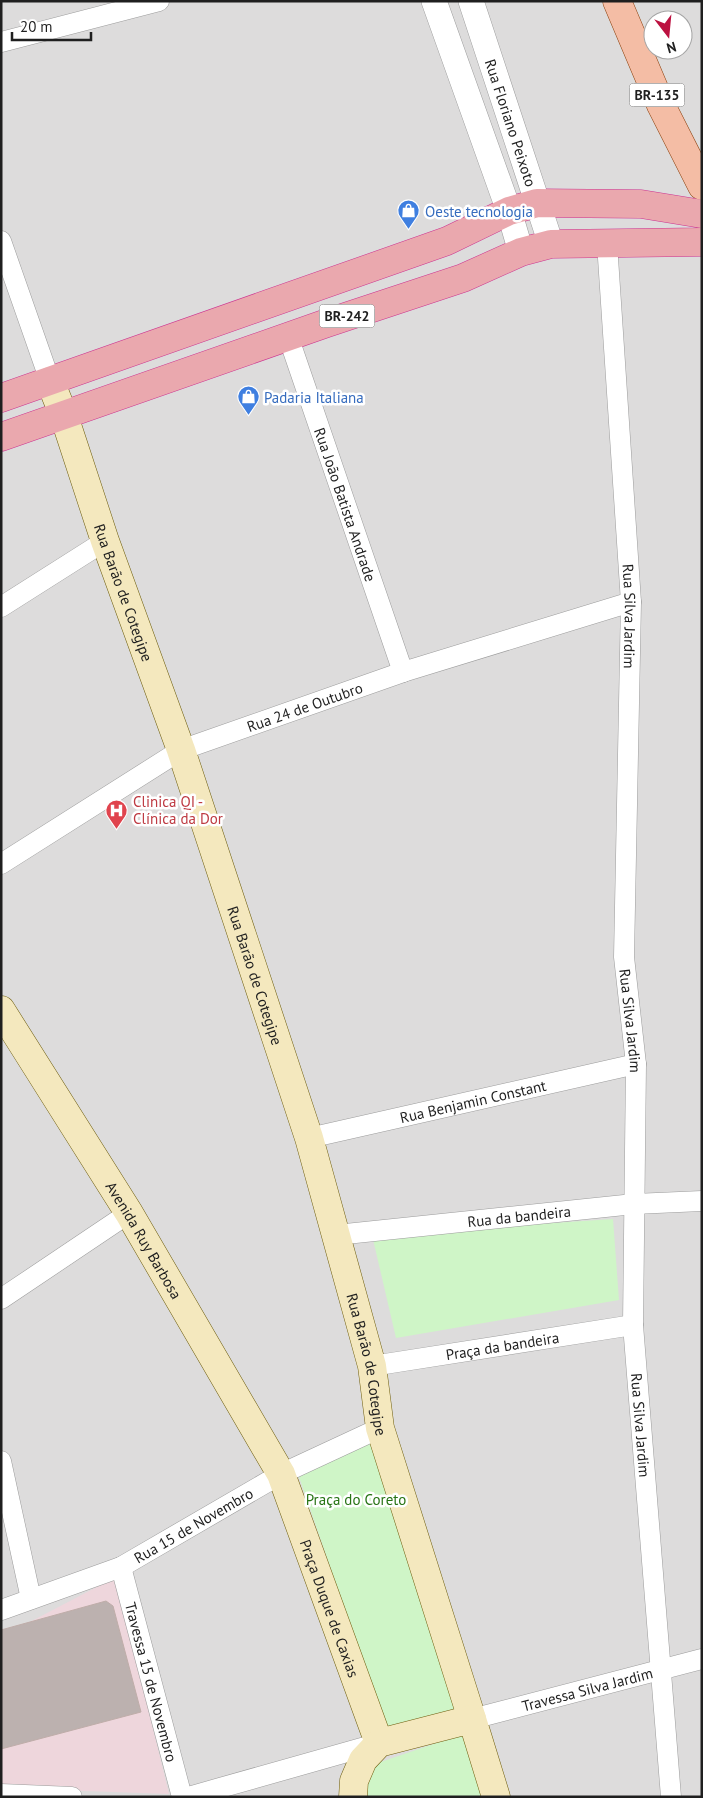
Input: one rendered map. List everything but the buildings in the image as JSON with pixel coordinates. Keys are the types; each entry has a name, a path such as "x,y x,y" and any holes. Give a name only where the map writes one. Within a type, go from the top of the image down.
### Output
{"highway":[{"name":"BR-242","path":"1,398 447,241 509,211 537,203 640,204 702,214"},
{"name":"BR-242","path":"1,437 288,336 463,278 521,252 551,244 702,242"}],"main road":[{"name":"BR-135","path":"617,1 661,105 702,186"},
{"name":"Rua Barão de Cotegipe","path":"50,381 64,416 105,541 181,750 309,1138 372,1366 380,1428 496,1797"},
{"name":"Avenida Ruy Barbosa","path":"1,1010 129,1213 281,1474"},
{"name":"Praça Duque de Caxias","path":"281,1474 379,1742"},
{"path":"354,1797 354,1781 362,1760 379,1742 472,1719"}],"street":[{"path":"1,42 159,1"},
{"path":"434,1 509,211 521,252"},
{"name":"Rua Floriano Peixoto","path":"470,1 551,244"},
{"name":"Rua Barão de Cotegipe","path":"1,241 50,381"},
{"name":"Rua Silva Jardim","path":"607,243 631,602 624,957 636,1064 633,1325 671,1797"},
{"name":"Rua João Batista Andrade","path":"288,336 403,672"},
{"path":"1,607 105,541"},
{"name":"Rua 24 de Outubro","path":"1,864 181,750 403,672 631,602"},
{"name":"Rua Benjamin Constant","path":"309,1138 636,1064"},
{"name":"Rua da bandeira","path":"336,1235 634,1204 702,1201"},
{"path":"1,1300 129,1213"},
{"name":"Praça da bandeira","path":"372,1366 633,1325"},
{"name":"Rua 15 de Novembro","path":"1,1610 121,1567 281,1474 380,1428"},
{"path":"1,1460 31,1599"},
{"name":"Travessa 15 de Novembro","path":"121,1567 182,1797"},
{"name":"Travessa Silva Jardim","path":"472,1719 702,1659"},
{"path":"188,1797 379,1742"},
{"path":"1,1794 72,1797"}],"shaded area":[{"path":"1,1 702,1 702,1797 1,1797"},
{"path":"116,1577 169,1794 1,1788 1,1637"}],"green space":[{"path":"613,1219 619,1300 396,1338 372,1235"},
{"name":"Praça do Coreto","path":"385,1431 467,1729 394,1751 299,1477"},
{"path":"466,1733 486,1797 363,1797 363,1768"}],"place":[{"name":"Oeste tecnologia","path":"409,230"},
{"name":"Padaria Italiana","path":"248,416"},
{"name":"Clinica QI - Clínica da Dor","path":"117,829"}]}
